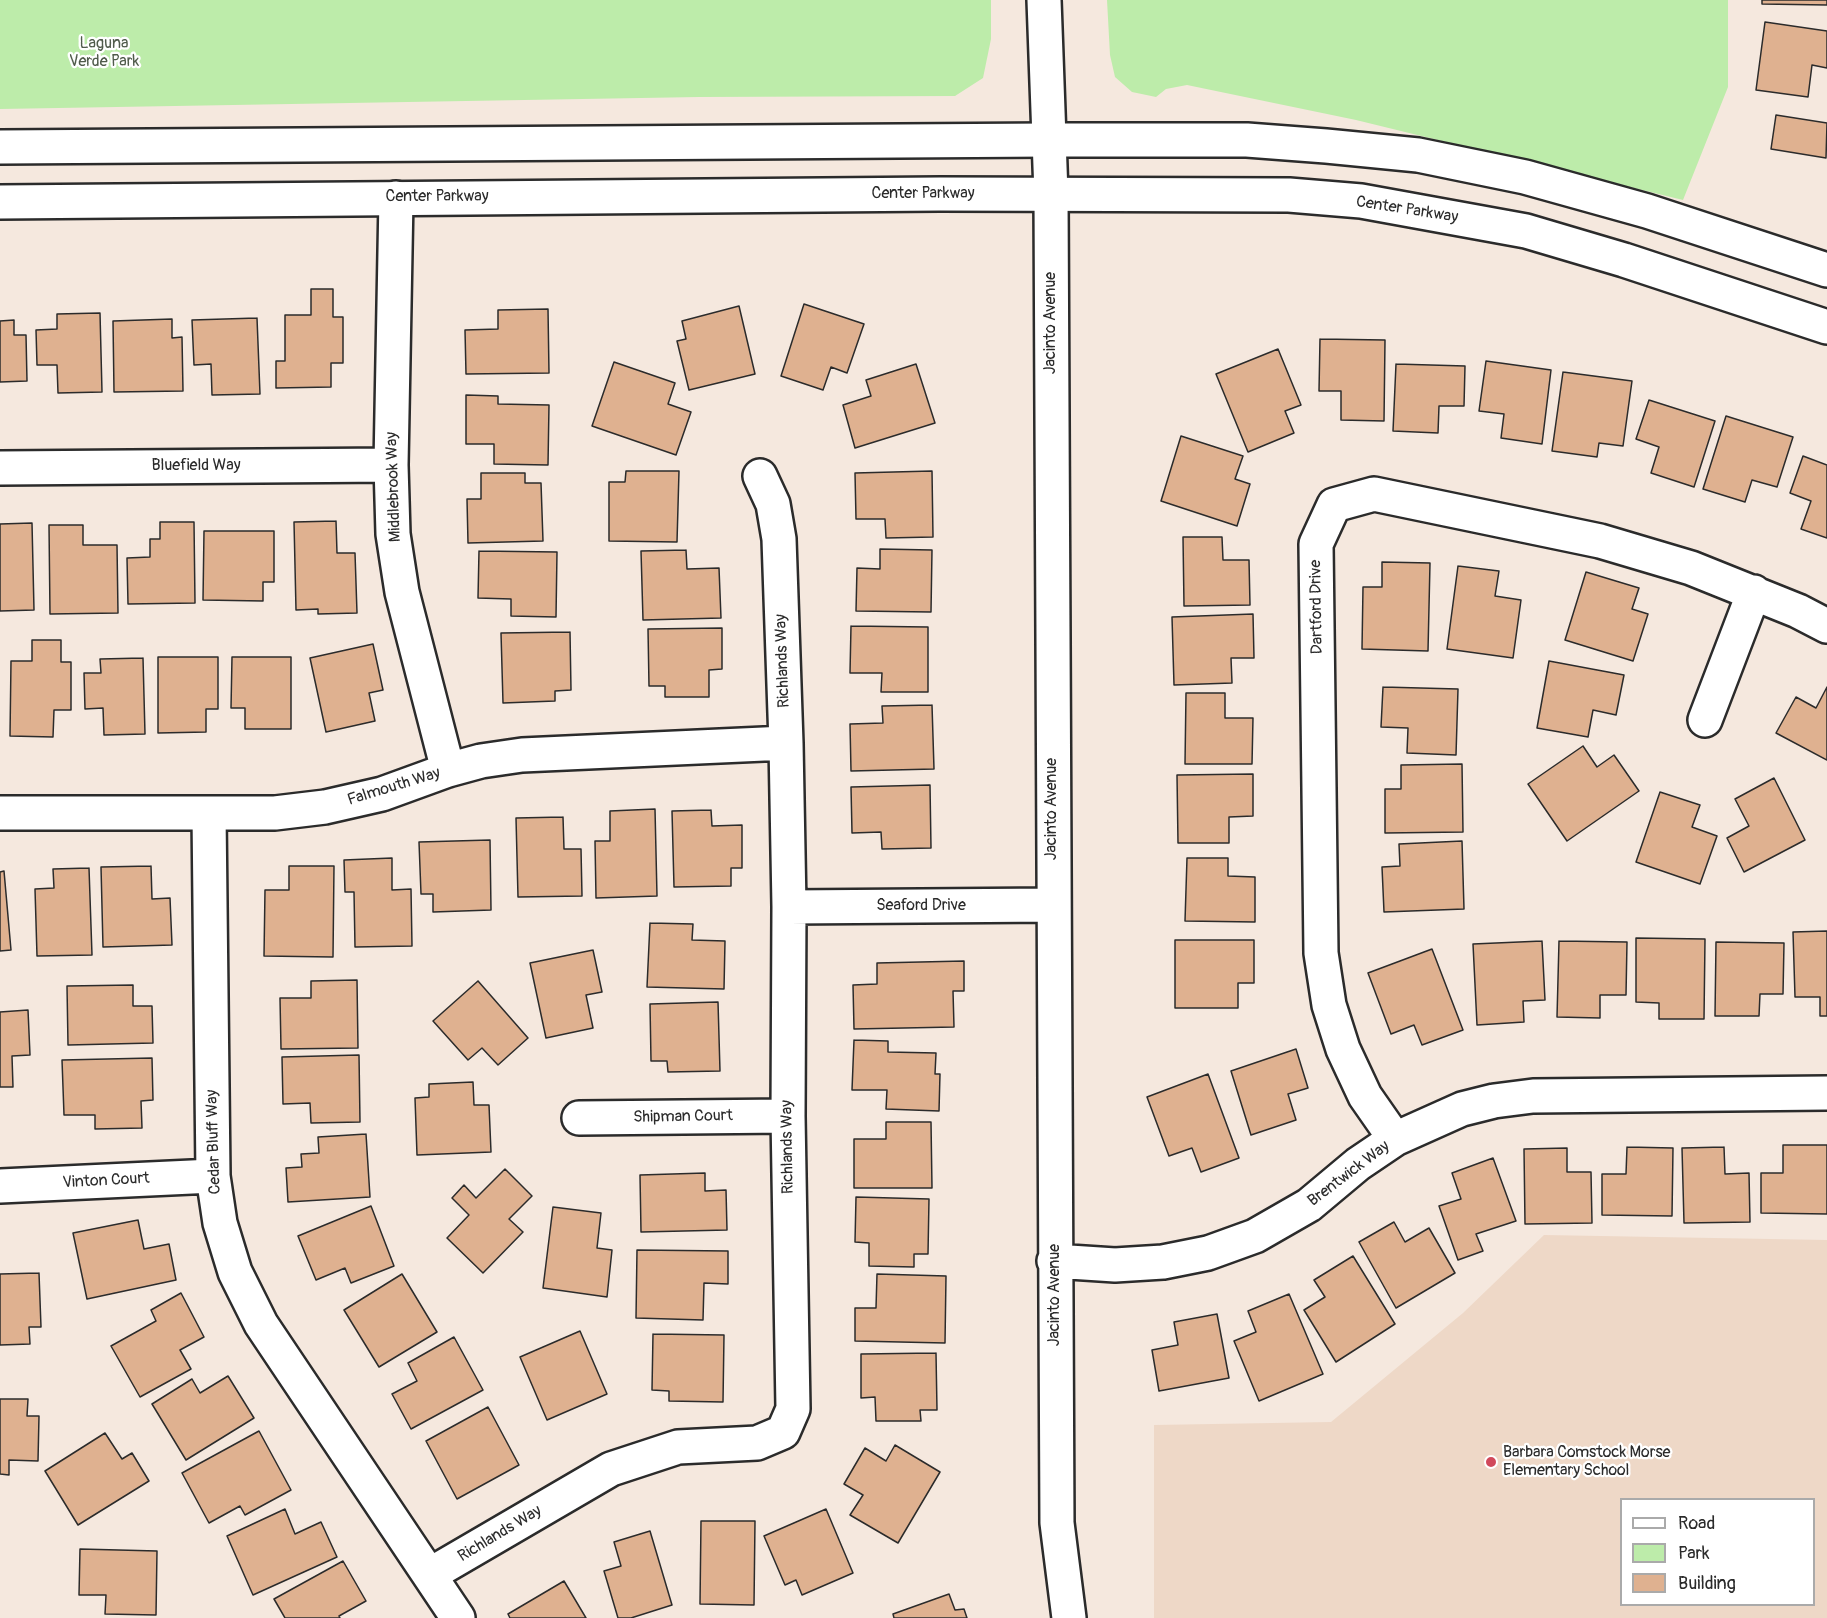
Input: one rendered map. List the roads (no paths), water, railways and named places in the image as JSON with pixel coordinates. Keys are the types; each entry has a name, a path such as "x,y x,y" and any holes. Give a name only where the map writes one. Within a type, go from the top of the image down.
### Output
{"street":[{"name":"Jacinto Avenue","path":"1044,0 1051,194 1054,1262 1057,1524 1069,1618"},
{"path":"0,147 1247,140 1418,155 1525,177 1647,211 1827,270"},
{"name":"Center Parkway","path":"0,202 1051,194 1289,195 1361,201 1454,216 1526,231 1624,260 1827,327"},
{"name":"Middlebrook Way","path":"396,198 391,465 393,534 402,592 448,770"},
{"name":"Bluefield Way","path":"0,468 391,465"},
{"name":"Richlands Way","path":"431,1574 611,1469 678,1448 757,1443 783,1432 793,1409 788,1116 789,907 779,539 773,504 760,476"},
{"name":"Dartford Drive","path":"1395,1139 1365,1096 1343,1049 1329,1005 1321,953 1316,544 1334,505 1374,494 1600,541 1691,568 1754,592 1827,626"},
{"path":"1705,720 1754,592"},
{"name":"Falmouth Way","path":"0,813 275,813 325,807 382,794 448,770 481,761 522,755 786,743"},
{"name":"Cedar Bluff Way","path":"209,813 213,1176 220,1223 235,1272 261,1324 431,1574 458,1618"},
{"name":"Seaford Drive","path":"789,907 1053,905"},
{"name":"Brentwick Way","path":"1054,1262 1115,1265 1163,1262 1208,1253 1255,1236 1309,1205 1358,1164 1395,1139 1461,1109 1533,1096 1827,1093"},
{"name":"Shipman Court","path":"579,1118 788,1116"},
{"name":"Vinton Court","path":"0,1186 213,1176"}],"place":[{"name":"Barbara Comstock Morse Elementary School","path":"1491,1462"}],"park label":[{"name":"Laguna Verde Park","path":"104,53"}]}
